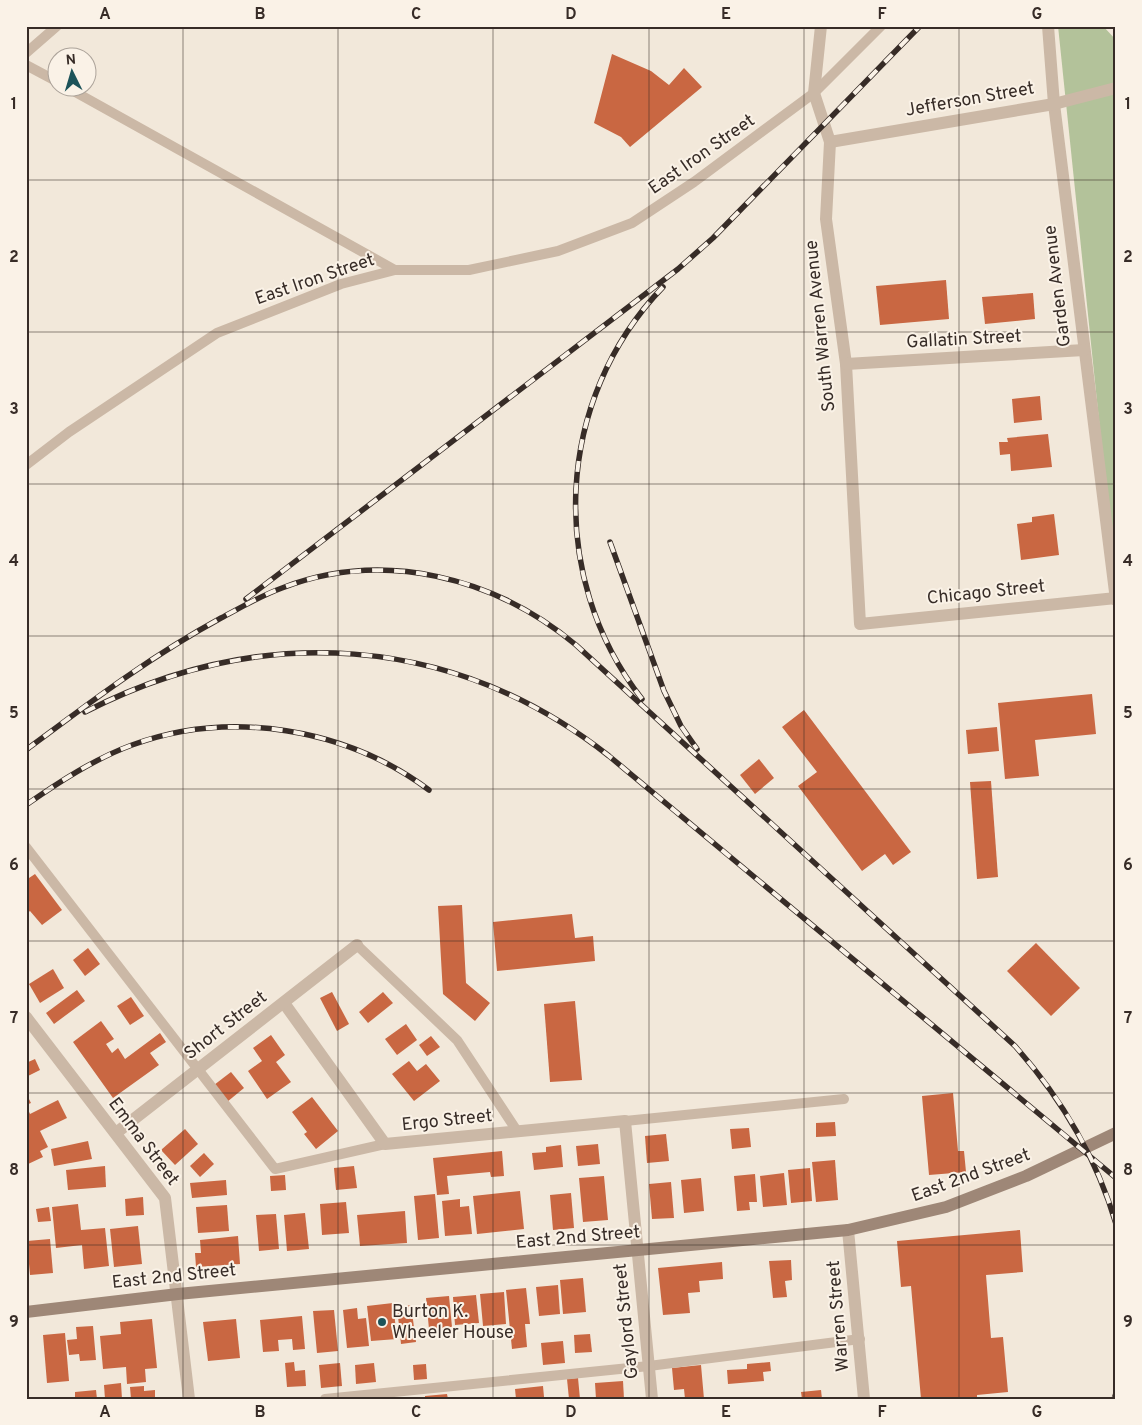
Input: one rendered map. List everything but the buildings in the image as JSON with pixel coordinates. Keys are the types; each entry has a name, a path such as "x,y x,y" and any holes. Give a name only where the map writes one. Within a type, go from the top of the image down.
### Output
{"street":[{"name":"South Warren Avenue","path":"820,26 814,93 830,142 826,219 846,364 860,624"},
{"name":"Garden Avenue","path":"1048,26 1054,104 1116,598"},
{"name":"Jefferson Street","path":"830,142 1054,104 1116,88"},
{"name":"Gallatin Street","path":"846,364 1084,350"},
{"name":"Chicago Street","path":"860,624 1116,598"},
{"name":"Short Street","path":"116,1133 356,945"},
{"name":"Ergo Street","path":"284,1003 385,1144 625,1121"},
{"name":"Emma Street","path":"26,1017 165,1198 178,1294 189,1399"},
{"name":"Gaylord Street","path":"625,1121 652,1399"},
{"name":"East 2nd Street","path":"26,1312 178,1294 848,1230 946,1208 1026,1176 1116,1133"},
{"name":"Warren Street","path":"848,1230 860,1339 864,1399"}],"lane":[{"path":"26,53 57,26"},
{"name":"East Iron Street","path":"26,465 69,432 217,333 342,284 395,270 469,270 558,251 632,223 694,182 814,93 881,26"},
{"path":"26,65 48,77"},
{"path":"86,98 395,270"},
{"path":"26,846 275,1169 385,1144"},
{"path":"356,945 457,1040 518,1131"},
{"path":"625,1121 844,1099"},
{"path":"325,1399 649,1366 860,1339"}],"green space":[{"path":"1058,26 1103,26 1116,40 1116,584"}],"railway":[{"path":"246,599 678,269 713,238 920,26"},
{"path":"642,699 611,651 590,598 578,544 576,489 584,434 601,381 627,332 663,287"},
{"path":"610,542 664,691 681,726 697,749"},
{"path":"26,750 121,681 195,633 266,595 320,576 359,571 398,571 437,576 474,587 510,602 544,621 576,645 1015,1046 1048,1087 1076,1129 1098,1175 1116,1224"},
{"path":"85,712 151,683 219,664 287,654 354,654 421,664 486,685 549,715 609,756 1116,1178"},
{"path":"26,805 77,772 104,757 132,745 169,734 208,728 247,727 286,731 324,739 361,752 396,769 429,790"},
{"path":"1114,1399 1116,1393"}],"place":[{"name":"Burton K. Wheeler House","path":"382,1322"}]}
